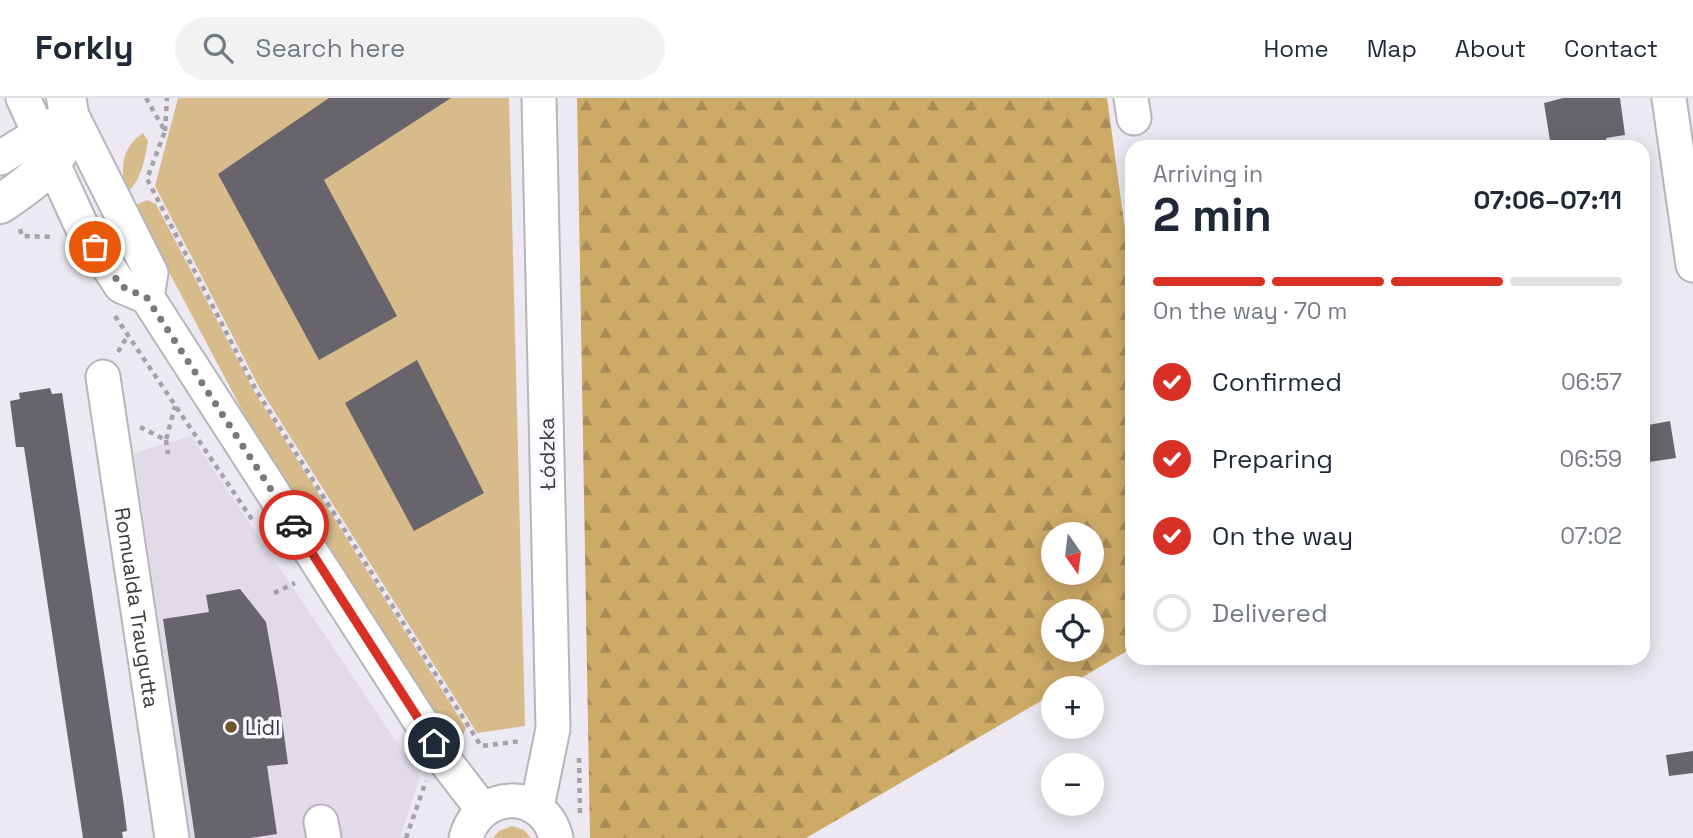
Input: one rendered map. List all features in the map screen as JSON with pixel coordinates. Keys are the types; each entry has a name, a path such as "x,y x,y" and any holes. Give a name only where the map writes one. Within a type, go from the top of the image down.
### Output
{"main road":[{"path":"9,213 58,127"}],"street":[{"path":"23,98 58,127 151,273 147,298"},
{"name":"Łódzka","path":"537,807 552,744 539,98"},
{"path":"1669,98 1693,265"},
{"path":"0,158 58,127"},
{"path":"58,127 82,227 121,286 147,298 449,766 482,810"},
{"name":"Romualda Traugutta","path":"103,377 172,838"},
{"path":"466,838 482,810 505,800 522,801 537,807 552,825 568,832"}],"path":[{"path":"146,98 164,131"},
{"path":"167,98 164,131 147,179 256,390 481,746 523,740 578,747 568,832"},
{"path":"9,213 22,236 62,237"},
{"path":"113,313 259,530"},
{"path":"168,454 166,440 175,406"},
{"path":"110,423 127,421 166,440"},
{"path":"274,593 296,585 290,576"},
{"path":"406,838 427,779 419,768"}],"shaded area":[{"path":"178,98 509,98 525,726 477,733 259,387 155,186"},
{"path":"143,133 148,141 144,162 136,182 127,192 123,175 124,159 131,145"},
{"path":"147,200 156,204 254,391 466,728 463,735 452,743 250,425 134,206"},
{"path":"191,436 420,777 400,838 190,838 134,453"},
{"path":"512,826 524,830 531,838 493,838 499,831"}],"green space":[{"path":"577,98 1107,98 1125,229 1125,652 1084,676 1041,676 1041,701 806,838 590,838"}],"building":[{"path":"329,98 451,98 324,180 397,316 319,360 218,174"},
{"path":"1563,98 1620,98 1625,135 1606,140 1550,140 1544,103"},
{"path":"417,360 484,493 414,531 345,403"},
{"path":"50,388 52,394 62,393 124,806 127,831 122,832 123,838 83,838 24,447 16,447 10,401 20,399 19,393"},
{"path":"1670,421 1676,458 1650,462 1650,425"},
{"name":"Lidl","path":"240,589 266,622 278,690 288,764 267,766 277,834 250,838 195,838 163,619 209,612 206,595"},
{"path":"1693,751 1693,773 1669,776 1666,755"}],"way so far":[{"path":"95,247 121,286 147,298 294,525"}],"place":[{"name":"Lidl","path":"231,727"}],"route":[{"path":"294,525 434,743"}]}
